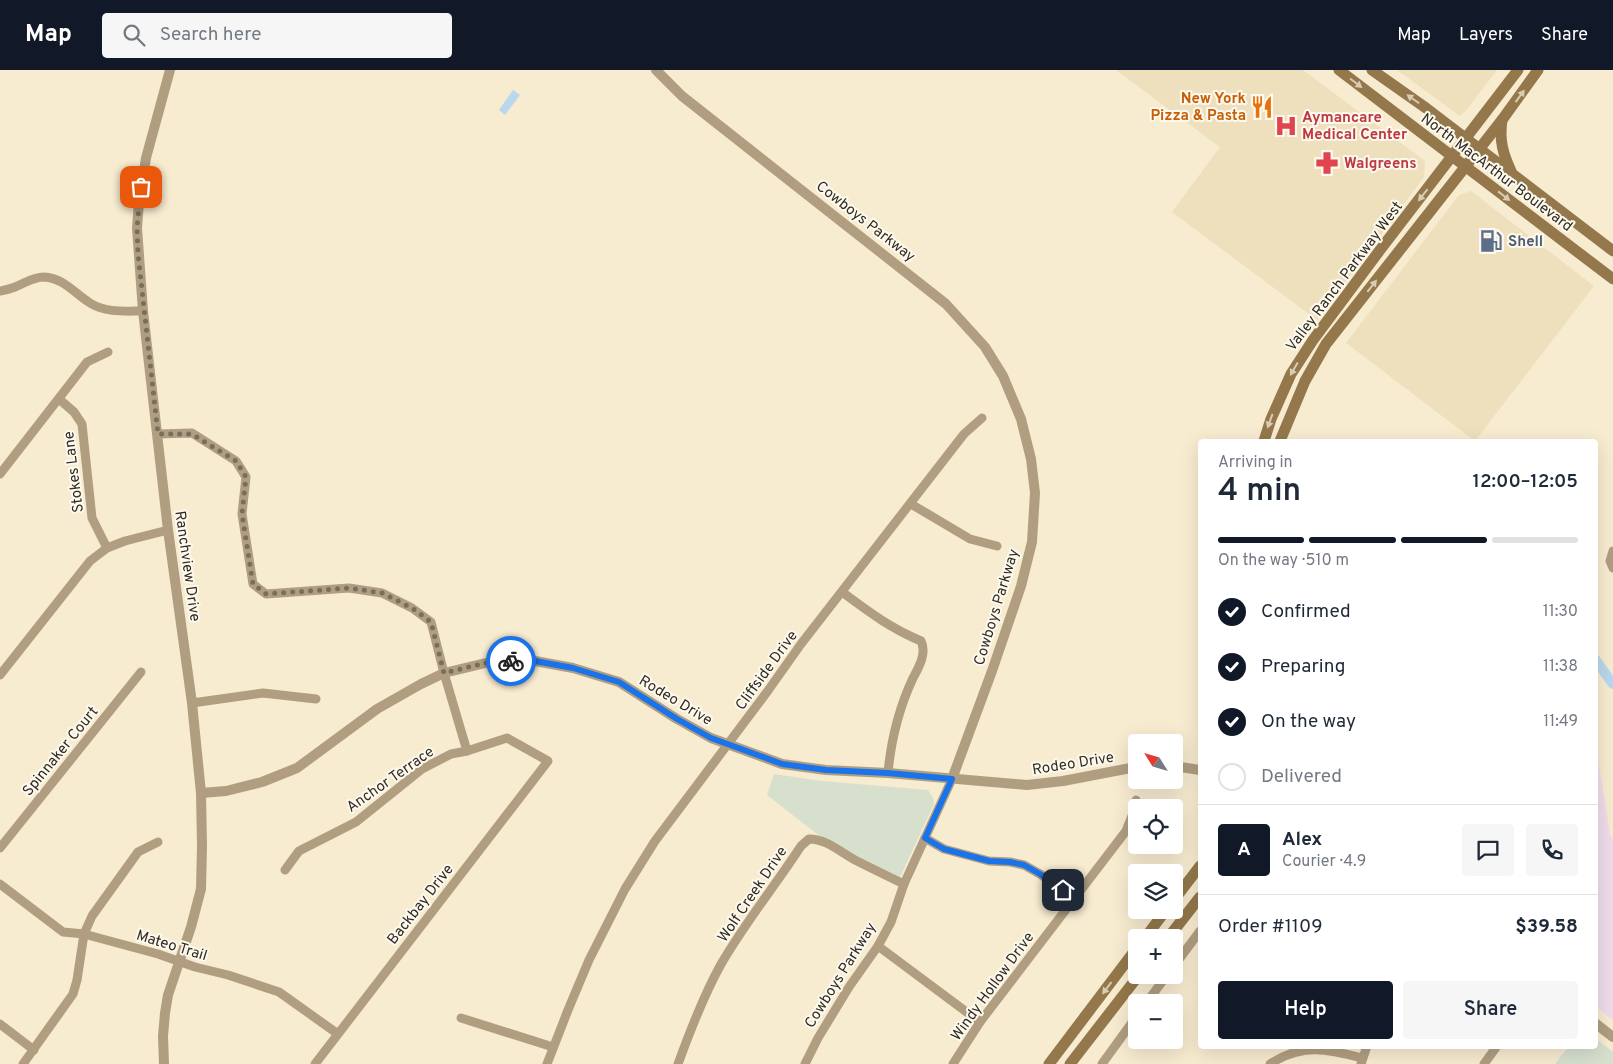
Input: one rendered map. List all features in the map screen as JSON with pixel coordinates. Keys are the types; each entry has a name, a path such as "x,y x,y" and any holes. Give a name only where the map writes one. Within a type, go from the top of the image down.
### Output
{"main road":[{"name":"North MacArthur Boulevard","path":"1339,70 1613,279"},
{"name":"North MacArthur Boulevard","path":"1372,70 1480,148 1613,250"},
{"name":"Valley Ranch Parkway West","path":"1265,439 1271,419 1291,374 1303,354 1331,314 1518,70"},
{"name":"Valley Ranch Parkway West","path":"1281,439 1305,382 1326,344 1502,120 1538,70"},
{"path":"1502,120 1500,131 1501,146 1512,173"},
{"path":"1331,314 1342,324"},
{"path":"1183,888 1198,869"},
{"path":"1175,929 1198,899"},
{"path":"1049,1064 1128,960"},
{"path":"1070,1064 1132,984"}],"street":[{"name":"Ranchview Drive","path":"164,1064 164,1013 168,995 191,926 200,889 202,846 201,793 192,703 168,530 143,311 137,228 146,158 170,70"},
{"name":"Cowboys Parkway","path":"656,70 682,96 946,304 985,347 1002,376 1021,419 1031,459 1034,493 1032,542 1022,586 989,680 952,779 904,884 891,922 878,946 818,1038 805,1064"},
{"path":"0,291 15,287 31,279 44,277 57,280 72,288 91,304 108,310 143,311"},
{"path":"0,474 87,362 108,352"},
{"name":"Stokes Lane","path":"59,399 74,412 82,424 92,518 107,548"},
{"name":"Cliffside Drive","path":"547,1064 589,960 625,890 656,841 728,746 801,644 964,434 982,418"},
{"path":"158,434 192,434 236,461 246,477 242,514 253,584 266,594 349,588 382,593 412,608 431,622 467,752"},
{"path":"911,504 970,539 997,546"},
{"path":"0,675 90,561 107,548 125,541 168,530"},
{"path":"1613,550 1610,561 1613,568"},
{"path":"842,592 878,619 921,641 924,647 921,662 909,686 894,732 888,773"},
{"name":"Rodeo Drive","path":"201,793 226,791 262,782 296,768 376,709 444,673 494,661 535,661 573,668 619,682 711,738 728,746 782,764 826,770 888,773 1027,785 1063,782 1128,770"},
{"name":"Spinnaker Court","path":"0,848 141,672"},
{"path":"192,703 262,693 316,699"},
{"name":"Anchor Terrace","path":"285,870 299,851 356,822 422,769 452,754 467,752 507,738 548,761"},
{"name":"Backbay Drive","path":"315,1064 548,761"},
{"path":"1183,767 1198,770"},
{"name":"Windy Hollow Drive","path":"953,1064 980,1022 1128,826"},
{"name":"Wolf Creek Drive","path":"678,1064 690,1031 719,968 749,921 809,838 828,844 904,884"},
{"path":"925,838 944,849 989,861 1024,865 1074,898"},
{"path":"24,1064 73,994 84,934 92,916 138,852 158,842"},
{"name":"Mateo Trail","path":"0,884 62,932 84,934 158,954 280,992 338,1034"},
{"path":"1183,954 1198,933"},
{"path":"878,946 980,1022"},
{"path":"461,1018 553,1047"},
{"path":"0,1024 34,1050"},
{"path":"1598,1025 1613,1037"},
{"path":"1102,1064 1128,1028"},
{"path":"1270,1064 1295,1052 1315,1050 1330,1050 1361,1061 1366,1049"},
{"path":"1484,1064 1495,1049"}],"shaded area":[{"path":"1116,70 1303,70 1425,161 1424,177 1317,320 1172,212 1220,147"},
{"path":"1397,70 1497,70 1460,116"},
{"path":"1471,191 1594,286 1477,439 1472,439 1346,343 1459,195"},
{"path":"1598,759 1610,834 1613,839 1613,1020 1598,1008"}],"green space":[{"path":"774,774 822,781 928,790 934,804 900,877 826,841 767,795"},
{"path":"1598,1040 1613,1052 1613,1064 1555,1064 1567,1049 1598,1049"}],"water":[{"path":"513,90 520,95 505,115 499,110"}],"waterway":[{"path":"1598,663 1613,684"}],"way so far":[{"path":"141,187 137,228 138,254 158,434 192,434 236,461 246,477 242,514 253,584 266,594 349,588 382,593 412,608 431,622 444,673 494,661 511,661"}],"place":[{"name":"New York Pizza & Pasta","path":"1262,107"},
{"name":"Aymancare Medical Center","path":"1286,126"},
{"name":"Walgreens","path":"1327,163"},
{"name":"Shell","path":"1491,241"}],"route":[{"path":"511,661 535,661 573,668 619,682 711,738 728,746 782,764 826,770 952,779 925,838 944,849 989,861 1024,865 1063,890"}]}
